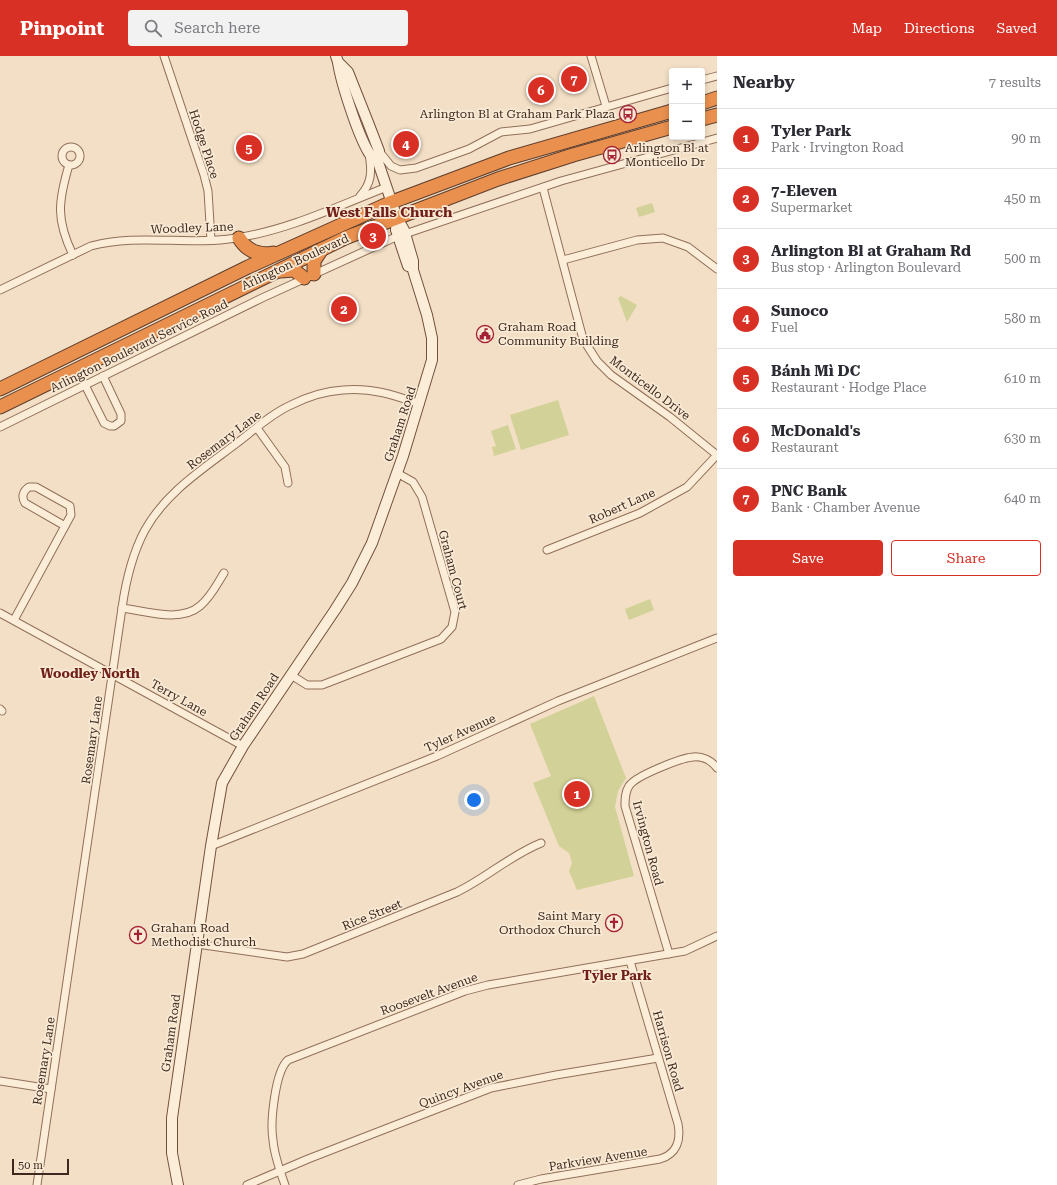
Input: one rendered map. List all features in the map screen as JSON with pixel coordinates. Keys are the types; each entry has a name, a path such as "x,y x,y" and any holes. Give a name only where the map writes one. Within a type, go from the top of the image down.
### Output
{"highway":[{"name":"Arlington Boulevard","path":"0,389 283,251 392,202 509,158 669,112"},
{"path":"705,118 717,115"},
{"name":"Arlington Boulevard","path":"0,407 322,249 498,179 573,154 669,128"},
{"path":"239,238 248,249 258,254 283,251"},
{"path":"274,272 294,270 309,276 314,261 322,249"}],"street":[{"name":"Hodge Place","path":"164,56 204,175 208,192 211,240"},
{"path":"592,56 606,106"},
{"name":"Graham Road","path":"178,1185 172,1153 172,1118 211,846 222,783 243,746 352,583 382,519 398,473 429,375 433,347 427,315 387,187 348,72 337,59"},
{"path":"705,79 717,76"},
{"path":"374,152 391,166 400,170 407,170 469,149 501,132 530,129 669,89"},
{"name":"Arlington Boulevard Service Road","path":"0,427 309,276 402,235 604,168 717,138"},
{"path":"359,198 368,188 372,174 374,152"},
{"path":"69,165 60,197 59,215 64,238 72,255"},
{"name":"Woodley Lane","path":"0,290 90,246 119,240 211,240 239,238 279,228 387,187"},
{"name":"Monticello Drive","path":"543,188 583,339 597,361 611,375 670,417 717,455"},
{"path":"563,260 637,240 663,238 688,247 717,270"},
{"path":"85,385 104,422 110,426 114,426 121,421 121,414 103,376"},
{"name":"Rosemary Lane","path":"37,1185 122,608 127,579 135,553 146,529 159,510 183,484 257,428 291,405 308,398 343,390 376,391 420,404"},
{"path":"257,428 285,466 288,483"},
{"name":"Robert Lane","path":"547,550 645,511 686,487 717,455"},
{"name":"Graham Court","path":"291,675 307,685 322,685 441,639 452,627 455,612 422,497 413,482 398,473"},
{"path":"14,620 65,526 71,514 70,506 36,487 26,489 22,496 25,503 65,526"},
{"path":"122,608 168,614 185,613 203,603 224,573"},
{"name":"Terry Lane","path":"0,613 243,746"},
{"path":"452,627 460,631"},
{"name":"Tyler Avenue","path":"211,846 437,756 558,701 717,638"},
{"name":"Irvington Road","path":"669,954 625,806 626,792 632,782 642,776 686,758 698,757 705,759 717,768"},
{"name":"Rice Street","path":"197,944 287,957 303,954 457,892 479,881 522,852 541,843"},
{"name":"Roosevelt Avenue","path":"281,1172 272,1141 272,1123 279,1075 284,1063 288,1060 465,991 495,983 669,954 695,948 717,936"},
{"name":"Harrison Road","path":"630,961 679,1132 676,1147"},
{"name":"Quincy Avenue","path":"281,1172 308,1159 490,1088 658,1058"},
{"path":"0,1081 51,1089"},
{"name":"Parkview Avenue","path":"518,1185 540,1179 660,1159 669,1155 676,1147"},
{"path":"247,1185 281,1172 285,1185"}],"shaded area":[{"path":"652,203 655,212 639,217 636,208"},
{"path":"621,296 637,305 627,322 618,298"},
{"path":"558,400 569,435 521,450 510,415"},
{"path":"508,425 516,449 494,456 492,447 496,446 491,431"},
{"path":"650,599 654,610 629,620 625,609"},
{"path":"594,696 626,778 618,791 615,807 634,876 577,890 569,871 572,863 569,853 559,846 533,783 551,776 530,724"}],"place":[{"name":"PNC Bank","path":"574,79"},
{"name":"McDonald's","path":"541,90"},
{"name":"Arlington Bl at Graham Park Plaza","path":"628,114"},
{"name":"Sunoco","path":"406,144"},
{"name":"Bánh Mì DC","path":"249,148"},
{"name":"Arlington Bl at Monticello Dr","path":"612,155"},
{"name":"Arlington Bl at Graham Rd","path":"373,236"},
{"name":"7-Eleven","path":"344,309"},
{"name":"Graham Road Community Building","path":"485,334"},
{"name":"Tyler Park","path":"577,794"},
{"name":"Saint Mary Orthodox Church","path":"614,923"},
{"name":"Graham Road Methodist Church","path":"138,935"}],"district":[{"name":"West Falls Church","path":"389,212"},
{"name":"Woodley North","path":"90,673"},
{"name":"Tyler Park","path":"617,975"}]}
